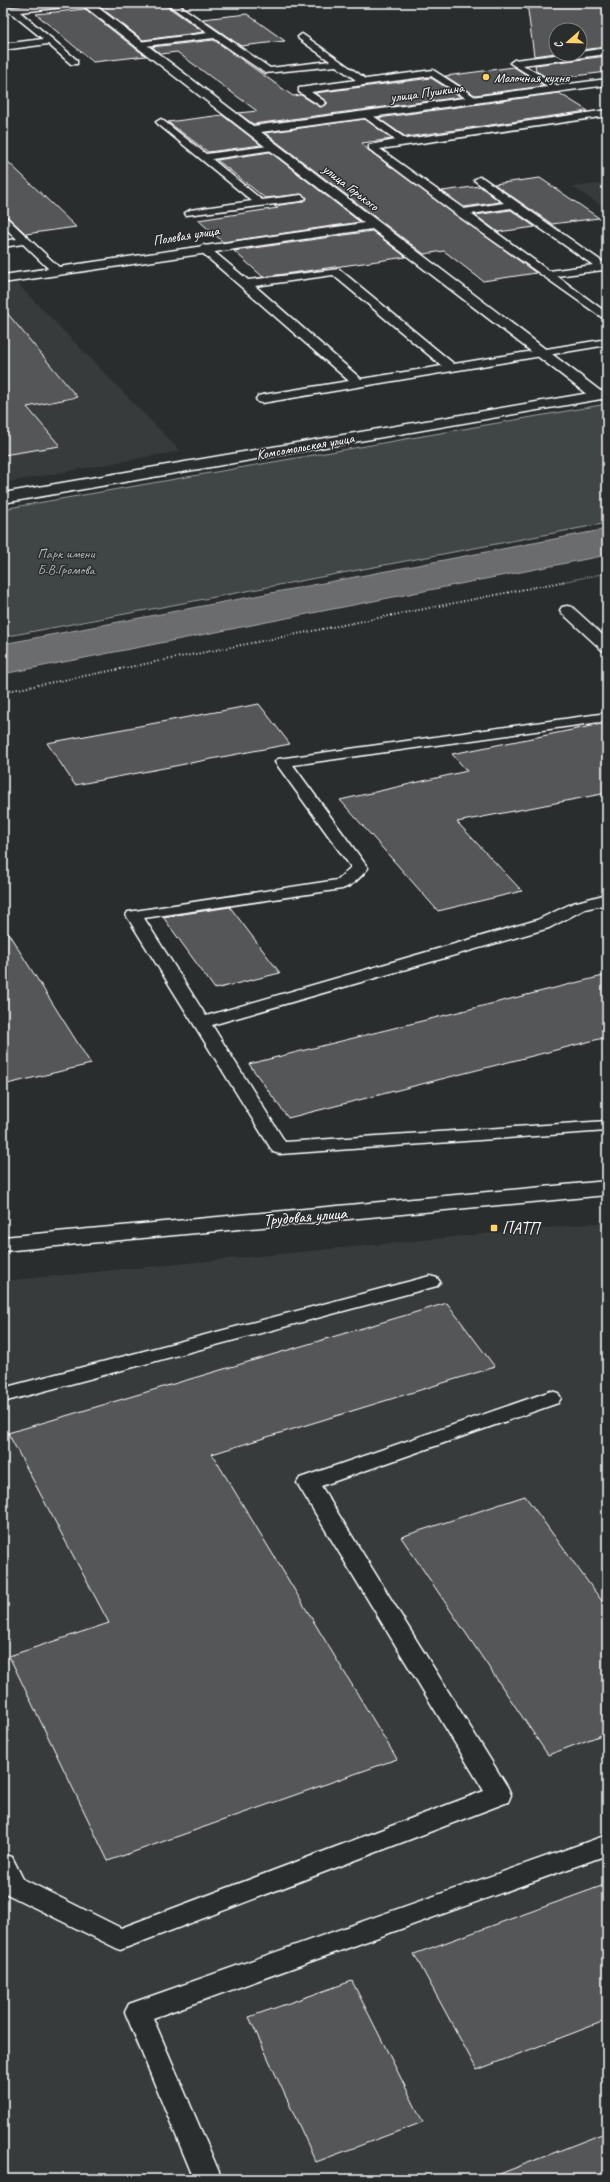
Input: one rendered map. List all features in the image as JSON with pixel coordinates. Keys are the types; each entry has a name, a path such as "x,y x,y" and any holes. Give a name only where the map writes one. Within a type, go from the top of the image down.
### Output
{"street":[{"name":"улица Горького","path":"85,3 542,353 602,395"},
{"name":"улица Пушкина","path":"251,130 607,82"},
{"name":"Полевая улица","path":"3,279 203,248 374,225"},
{"name":"Комсомольская улица","path":"3,498 602,395"},
{"name":"Трудовая улица","path":"3,1244 607,1188"}],"lane":[{"path":"3,11 73,3"},
{"path":"170,3 268,72 338,63"},
{"path":"13,10 74,62"},
{"path":"139,45 216,35"},
{"path":"302,37 364,82"},
{"path":"3,47 50,41"},
{"path":"557,89 514,62 607,51"},
{"path":"321,103 302,90 433,73 475,100"},
{"path":"607,113 372,147 607,318"},
{"path":"366,115 404,142"},
{"path":"161,122 260,203"},
{"path":"204,157 273,147"},
{"path":"479,180 602,267 548,274"},
{"path":"190,213 301,198"},
{"path":"461,213 513,205"},
{"path":"3,220 57,271"},
{"path":"3,244 25,241"},
{"path":"203,248 358,383"},
{"path":"246,284 335,271 452,368"},
{"path":"262,399 607,342"},
{"path":"567,610 607,647"},
{"path":"607,717 283,762 360,868 342,884 134,915 280,1148 607,1126"},
{"path":"202,1023 543,924 579,906 607,899"},
{"path":"3,1395 430,1282"},
{"path":"3,1864 14,1886 120,1940 499,1795 308,1483 551,1398"},
{"path":"208,2179 138,2012 607,1845"}],"path":[{"path":"3,692 607,573"}],"shaded area":[{"path":"607,183 607,209 573,187"},
{"path":"17,283 180,451 3,483 3,286"},
{"path":"607,529 607,555 3,674 3,644"},
{"path":"607,1222 607,2179 3,2179 3,1281"}],"green space":[{"name":"Парк имени Б.В.Громова","path":"607,404 607,523 3,637 3,509"}],"building":[{"path":"134,3 162,3 204,32 143,40 100,7"},
{"path":"527,3 607,3 607,47 588,49 588,22 548,22 548,54 534,56"},
{"path":"85,9 146,56 93,62 36,14"},
{"path":"247,14 285,41 241,46 202,19"},
{"path":"214,40 293,96 301,95 320,107 327,104 327,102 315,93 431,78 461,97 253,124 238,113 257,111 177,52 161,54 152,47"},
{"path":"607,56 607,72 550,79 536,71 535,65 559,62 588,62 588,58"},
{"path":"514,67 544,86 475,95 445,76"},
{"path":"559,93 588,111 406,137 378,118"},
{"path":"222,115 261,145 208,152 168,122"},
{"path":"365,119 392,139 362,143 368,150 536,273 483,281 444,251 424,254 265,133"},
{"path":"270,152 360,222 223,242 198,220 278,208 274,206 301,202 307,199 301,194 265,198 217,160"},
{"path":"3,157 76,227 26,234 8,217 3,216"},
{"path":"540,178 599,218 552,224 494,184"},
{"path":"480,186 500,202 464,207 442,191"},
{"path":"511,210 535,227 498,232 475,215"},
{"path":"372,231 406,257 263,277 234,251"},
{"path":"3,308 77,397 27,407 60,446 3,455"},
{"path":"259,704 290,744 75,785 47,743"},
{"path":"607,723 607,793 457,822 522,891 438,911 340,800 467,771 452,754"},
{"path":"230,907 280,973 215,989 163,917"},
{"path":"3,925 91,1064 3,1085"},
{"path":"607,975 607,1037 288,1118 249,1064"},
{"path":"447,1303 495,1367 212,1454 397,1759 108,1861 9,1656 109,1623 8,1433"},
{"path":"525,1496 607,1608 607,1733 548,1755 401,1537"},
{"path":"607,1884 607,2020 477,2070 414,1954"},
{"path":"352,1981 423,2122 316,2162 249,2017"},
{"path":"607,2132 607,2179 493,2179 492,2177"}],"place":[{"name":"Молочная кухня","path":"486,77"},
{"name":"ПАТП","path":"494,1228"}]}
